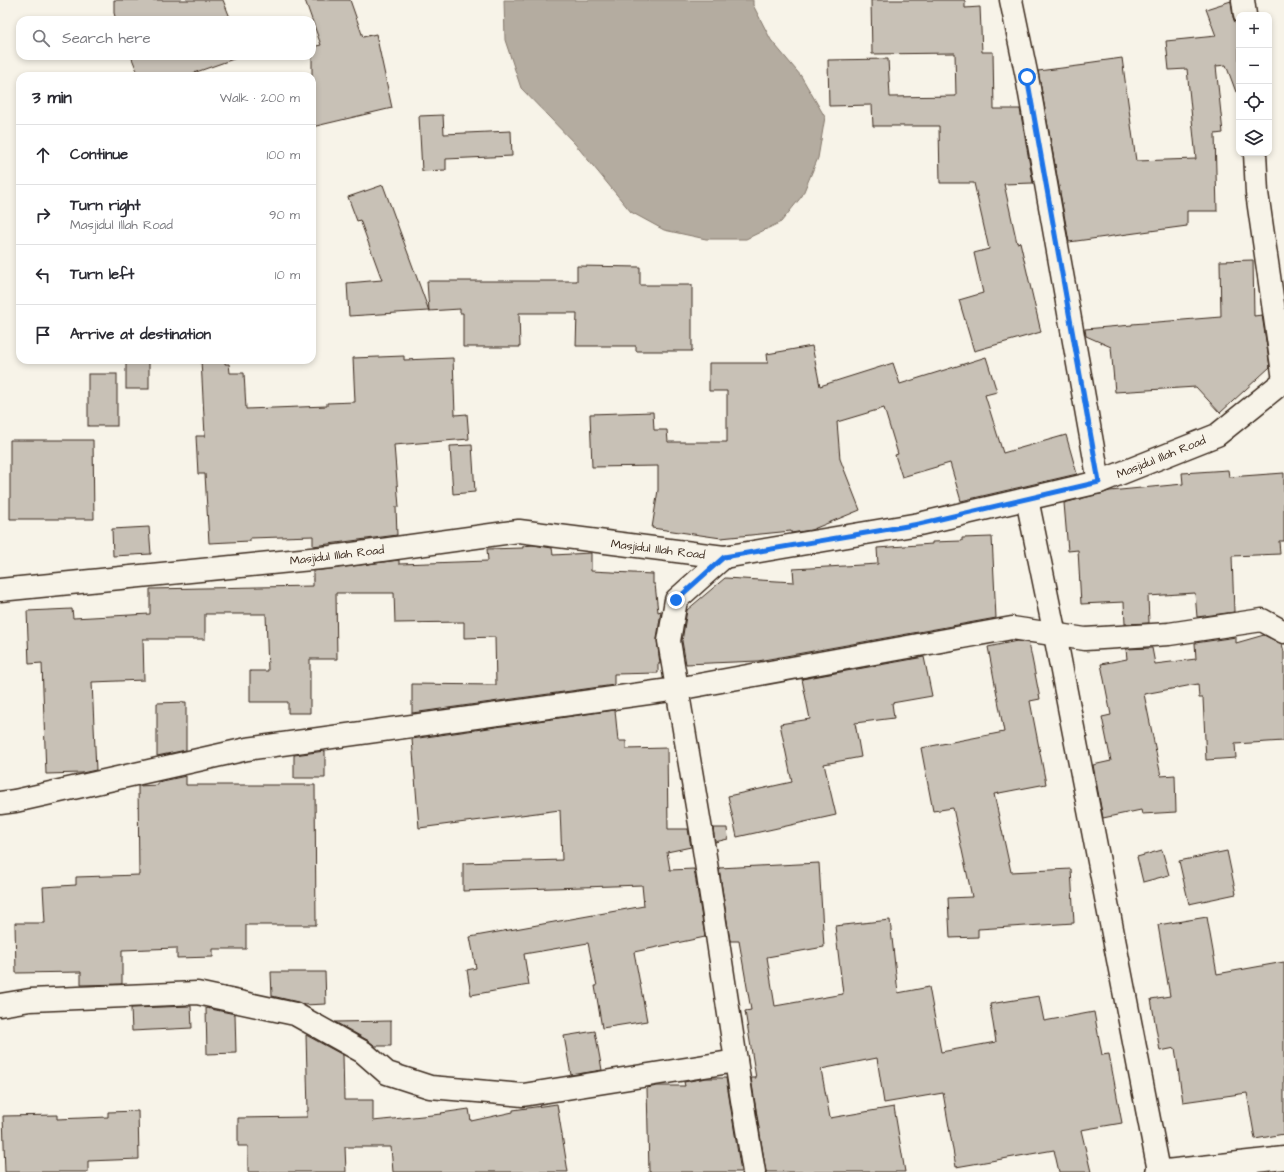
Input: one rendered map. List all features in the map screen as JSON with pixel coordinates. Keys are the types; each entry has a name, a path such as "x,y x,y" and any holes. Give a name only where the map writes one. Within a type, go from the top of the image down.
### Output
{"street":[{"path":"1012,0 1099,482"},
{"path":"1243,0 1245,12"},
{"path":"1254,156 1257,193 1284,381"},
{"name":"Masjidul Illah Road","path":"0,590 331,556 519,531 724,557 919,524 1099,482 1216,435 1284,381"},
{"path":"1027,499 1055,635 1158,1172 1284,1158"},
{"path":"724,557 676,600 669,641 701,830 754,1172"},
{"path":"0,803 15,801 247,749 677,689 1012,628 1085,639 1162,634 1262,620 1284,632"},
{"path":"0,1005 30,1000 197,993 295,1014 363,1052 387,1073 430,1087 523,1095 736,1061"}],"shaded area":[{"path":"504,0 753,0 753,5 771,40 801,76 825,117 818,158 802,196 781,222 746,239 706,239 664,230 631,212 575,144 521,88 505,40"}],"building":[{"path":"114,0 223,0 229,16 115,16"},
{"path":"305,0 350,0 363,37 376,34 392,108 316,126 316,72 312,72 312,60 316,60 316,46 321,45 316,31 316,16 311,16"},
{"path":"871,0 965,0 965,8 980,7 982,52 993,52 994,109 1020,109 1033,183 1004,184 1017,243 1020,242 1041,332 974,351 959,300 983,293 974,253 989,249 974,183 940,183 939,126 873,126 872,105 829,106 828,60 888,59 890,97 956,96 955,53 872,54"},
{"path":"1231,1 1233,17 1236,23 1236,92 1226,65 1216,66 1223,133 1215,134 1217,211 1187,211 1187,226 1069,242 1038,71 1086,65 1086,63 1122,58 1136,161 1196,159 1187,69 1169,70 1166,41 1216,36 1206,9"},
{"path":"133,60 231,60 196,72 137,72"},
{"path":"443,115 444,134 511,131 512,156 446,159 446,170 422,171 419,116"},
{"path":"383,185 429,311 349,316 347,283 382,280 360,220 357,221 348,197"},
{"path":"1253,260 1254,316 1262,315 1270,367 1220,413 1196,387 1115,392 1111,347 1086,336 1085,329 1221,317 1220,261"},
{"path":"577,266 640,267 640,285 692,285 692,351 636,351 636,346 576,346 577,313 519,313 520,347 463,347 463,313 460,313 460,309 429,311 427,281 577,281"},
{"path":"812,346 820,386 893,363 900,384 986,357 997,392 985,395 1003,453 1066,435 1077,474 961,501 950,463 902,477 895,455 898,454 884,408 837,422 840,459 860,510 811,530 791,533 791,531 721,538 652,528 658,490 658,466 592,467 590,414 653,412 654,430 667,430 668,442 727,442 727,391 709,391 709,363 768,363 767,354"},
{"path":"404,356 404,360 453,358 455,415 467,414 469,439 394,445 399,507 396,507 397,535 313,546 313,536 250,538 250,541 209,543 205,474 198,474 196,436 205,436 201,364 229,364 230,373 244,373 246,409 327,406 327,403 355,402 353,358"},
{"path":"126,364 149,364 149,389 126,389"},
{"path":"88,374 117,374 117,426 88,426"},
{"path":"10,440 93,440 94,519 10,519"},
{"path":"472,445 475,492 453,494 450,446"},
{"path":"1228,470 1229,477 1284,473 1284,541 1279,541 1280,554 1232,556 1234,612 1197,617 1195,593 1148,596 1149,623 1125,624 1124,602 1081,604 1078,550 1068,551 1064,503 1110,491 1183,484 1182,473"},
{"path":"149,527 151,554 113,556 112,529"},
{"path":"992,537 996,618 758,661 686,664 682,641 687,610 725,578 794,582 793,569 878,564 877,548 932,544 932,542 962,541 962,538"},
{"path":"533,545 552,548 553,555 591,553 591,571 653,574 653,584 655,584 658,612 661,611 657,639 660,664 658,664 658,673 614,674 614,685 412,713 412,684 496,685 495,637 464,638 464,622 395,623 394,593 336,593 337,659 310,659 310,713 288,713 288,702 250,702 250,671 268,671 266,614 205,614 205,639 143,639 144,680 92,682 96,770 82,773 46,774 42,663 29,664 27,611 72,609 73,618 150,614 150,589 313,586 313,571 399,560 399,564 488,561 487,549 523,548 523,546"},
{"path":"1264,635 1282,644 1284,652 1284,741 1235,744 1236,758 1206,760 1203,698 1199,698 1198,684 1144,694 1161,776 1175,775 1176,812 1142,814 1141,810 1103,818 1093,765 1111,761 1102,717 1111,715 1101,664 1127,659 1126,649 1152,648 1155,664 1196,659 1195,643 1236,637 1236,643"},
{"path":"1017,641 1029,643 1040,699 1030,701 1046,784 994,794 1011,872 1071,869 1074,923 978,929 978,937 950,938 948,898 972,897 953,808 933,811 921,748 1004,732 988,647"},
{"path":"924,657 932,696 892,703 894,718 855,723 861,757 824,764 836,815 737,837 728,796 792,782 780,724 810,719 802,679"},
{"path":"186,702 186,750 157,756 157,703"},
{"path":"615,710 618,741 626,741 626,749 667,748 668,829 688,829 691,847 667,852 670,870 694,869 705,937 634,952 647,1021 602,1028 595,986 597,986 588,943 524,954 529,985 471,995 467,970 476,968 470,937 644,906 642,885 463,891 463,863 562,860 560,810 419,828 412,739"},
{"path":"325,751 325,778 294,778 294,755"},
{"path":"186,776 186,785 315,785 316,925 246,925 246,949 213,949 213,957 177,958 177,948 122,950 122,984 81,985 81,972 16,973 15,923 45,923 43,887 76,885 76,877 139,875 138,786 158,785 158,782"},
{"path":"713,828 727,828 728,839 715,842"},
{"path":"1162,850 1169,875 1143,882 1137,857"},
{"path":"1227,851 1236,894 1189,904 1179,861"},
{"path":"819,863 824,947 767,957 775,1006 843,994 835,926 890,920 898,993 929,987 941,1052 996,1042 990,1004 1039,996 1044,1021 1094,1012 1102,1055 1109,1054 1122,1123 1081,1130 1091,1172 1059,1172 1054,1150 956,1167 943,1093 884,1103 877,1058 821,1069 830,1118 894,1107 905,1172 766,1172 751,1078 756,1078 745,1011 751,1010 739,941 730,941 719,868"},
{"path":"1207,917 1217,974 1284,962 1284,1134 1255,1139 1247,1093 1183,1102 1175,1048 1160,1051 1151,999 1170,996 1158,925"},
{"path":"271,972 325,972 326,1004 304,1005 298,1002 272,996"},
{"path":"191,1006 192,1028 132,1031 131,1008"},
{"path":"206,1008 235,1014 236,1053 207,1054"},
{"path":"391,1021 391,1046 375,1046 369,1041 335,1022"},
{"path":"595,1031 602,1070 571,1075 564,1036"},
{"path":"306,1035 343,1055 344,1100 373,1100 373,1121 442,1114 441,1113 469,1109 471,1121 513,1112 513,1110 557,1104 568,1172 393,1172 391,1147 345,1147 346,1172 248,1172 248,1146 238,1146 238,1118 307,1117"},
{"path":"706,1078 726,1078 741,1172 649,1172 647,1088 657,1086 685,1086 684,1082"},
{"path":"138,1111 139,1159 88,1161 88,1172 5,1172 3,1116 57,1115 57,1119 108,1117 108,1112"}],"route":[{"path":"676,600 724,557 919,524 1099,482 1027,77"}]}
